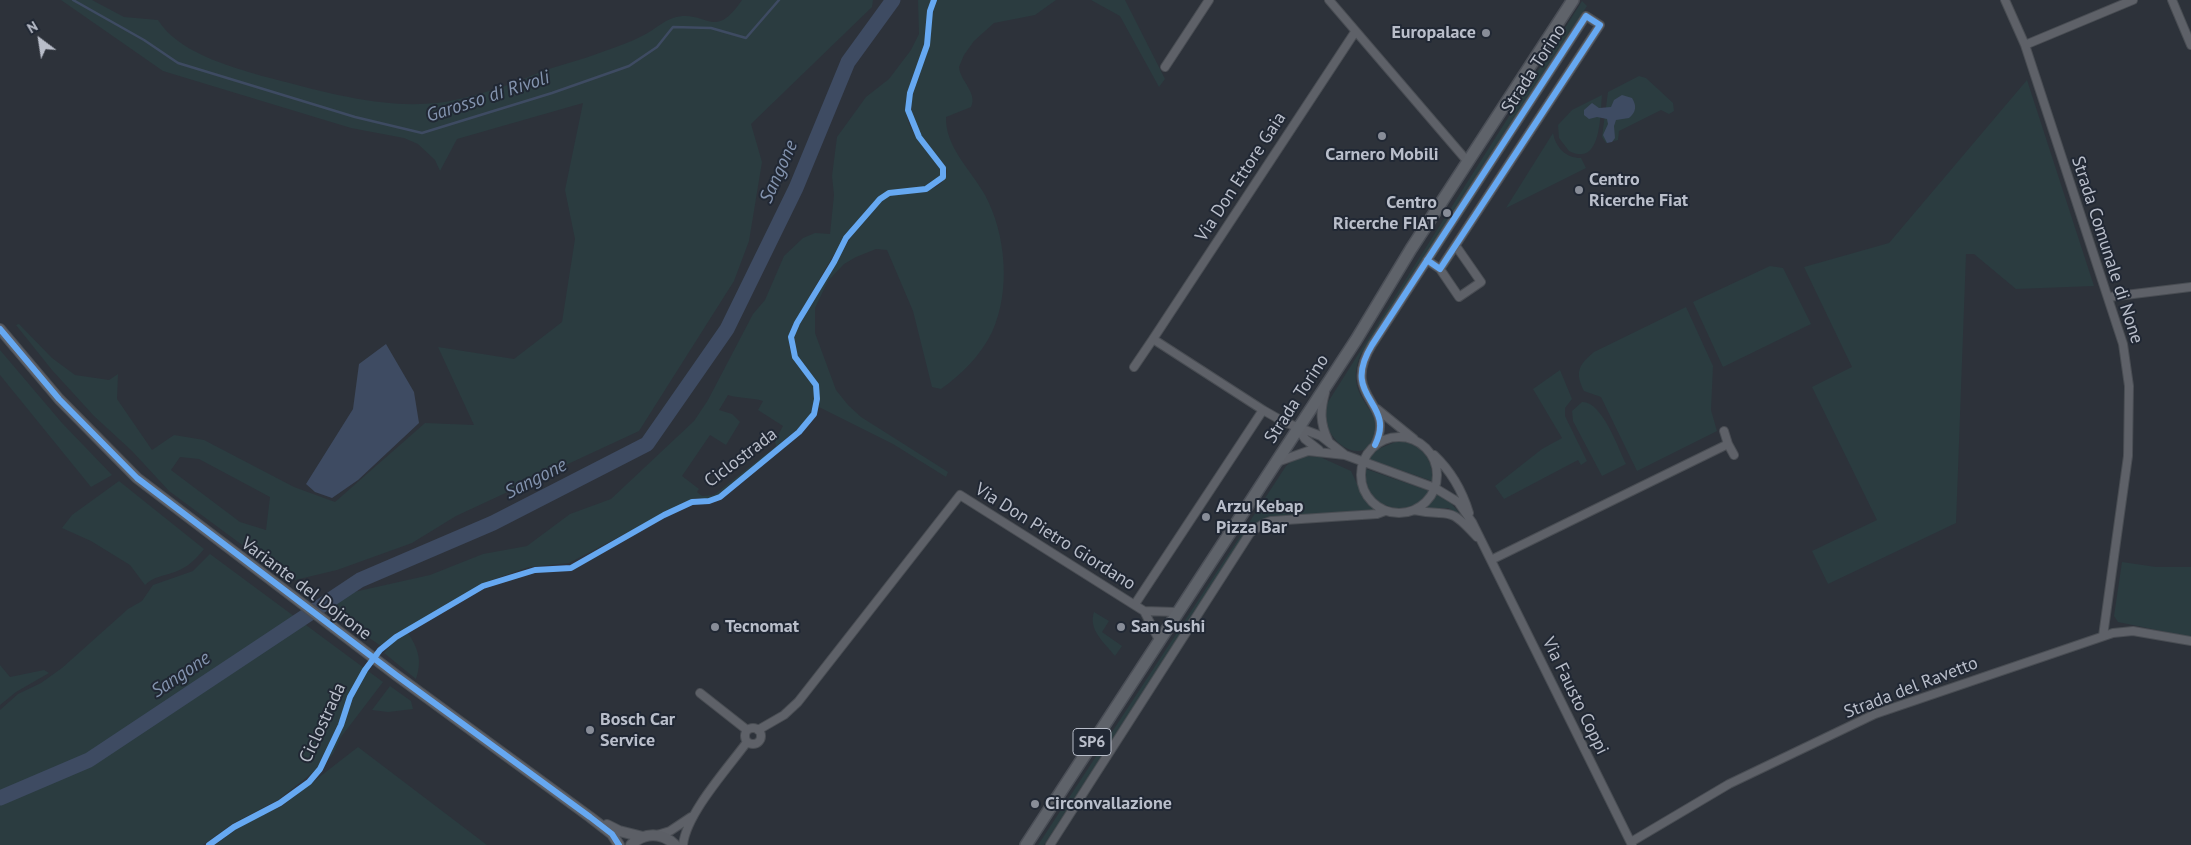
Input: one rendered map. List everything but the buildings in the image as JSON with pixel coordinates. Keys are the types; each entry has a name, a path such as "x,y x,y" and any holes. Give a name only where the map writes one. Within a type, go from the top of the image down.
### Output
{"main road":[{"name":"Strada Torino","path":"1026,845 1176,612 1276,463 1573,0"}],"street":[{"path":"1165,67 1209,0"},
{"path":"1329,0 1468,162"},
{"name":"Strada Comunale di None","path":"2005,0 2024,45 2123,344 2129,386 2128,456 2103,636"},
{"path":"2024,45 2133,0"},
{"path":"2172,0 2191,45"},
{"name":"Strada Torino","path":"1375,408 1361,383 1362,364 1369,350 1586,16 1600,25 1440,269"},
{"name":"Via Don Ettore Gaia","path":"1134,367 1355,32"},
{"path":"1449,227 1462,236"},
{"path":"1427,260 1440,269 1459,297 1481,282 1456,246"},
{"path":"2109,297 2191,287"},
{"name":"Variante del Dojrone","path":"0,328 59,399 137,478 218,542 590,817 612,834 619,845"},
{"path":"1153,339 1263,410 1298,428 1311,446 1322,452"},
{"path":"1327,384 1321,415 1322,425 1329,442"},
{"path":"1375,408 1382,427 1375,445 1364,461 1361,474 1363,488 1372,502 1385,510 1404,513 1414,510 1427,501 1435,488 1437,468 1430,452"},
{"name":"Via Fausto Coppi","path":"1375,408 1409,432 1415,440 1442,462 1458,485 1472,522 1631,844"},
{"name":"Strada Torino","path":"1135,604 1263,410"},
{"name":"Via Fausto Coppi","path":"1298,428 1313,432 1345,455"},
{"path":"1724,431 1734,455"},
{"path":"1375,445 1391,438 1415,440"},
{"path":"1491,560 1728,444"},
{"name":"Via Fausto Coppi","path":"1276,463 1300,452 1345,455 1435,488 1458,502 1472,522"},
{"name":"Via Don Pietro Giordano","path":"758,730 784,715 798,702 960,495 1135,604"},
{"path":"1050,845 1250,533 1270,521 1377,514 1385,510"},
{"path":"1414,510 1449,512 1461,519 1482,542"},
{"path":"1135,604 1144,611 1159,640"},
{"path":"1144,611 1176,612"},
{"name":"Strada del Ravetto","path":"1631,844 1729,784 1875,714 2103,636 2133,631 2191,641"},
{"path":"700,693 747,730"},
{"path":"747,730 754,728 758,730 761,737 759,742 754,744 747,742"},
{"path":"747,730 745,737 747,742"},
{"path":"683,845 686,830 693,815 747,742"},
{"path":"631,845 643,837 670,831 693,815"},
{"name":"Variante del Dojrone","path":"590,817 619,831 643,837"},
{"path":"657,835 665,837 675,845"}],"shaded area":[{"path":"61,0 92,0 124,17 158,20 178,41 205,56 234,68 348,97 370,101 415,104 448,101 497,89 548,69 629,42 673,18 684,16 716,22 724,20 742,0 873,0 872,7 751,124 762,162 749,241 734,281 639,431 456,516 412,543 337,570 291,581 169,491 132,451 94,416 52,370 16,325 19,324 52,358 75,375 109,380 118,374 117,399 152,450 174,435 204,440 294,487 335,502 425,423 474,425 438,347 514,359 562,322 575,239 565,190 583,103 457,139 440,171 435,160 418,144 404,138 351,128 163,71","holes":["180,457 199,459 270,497 266,530 240,522 171,470"]},
{"path":"918,0 932,0 925,46 910,87 906,108 912,130 938,165 942,174 937,181 930,185 887,193 867,209 832,258 792,327 789,337 791,353 815,388 813,411 801,426 719,496 713,499 696,498 680,505 569,563 529,567 489,581 381,646 327,609 345,594 430,575 483,554 527,546 570,514 611,499 694,421 708,400 753,314 765,300 784,256 803,238 815,233 830,234 834,195 832,176 837,137 866,97 889,79 911,50 919,34","holes":["728,395 763,401 758,410 783,426 775,441 776,446 714,495 702,496 697,492 699,489 682,476 710,435 726,445 740,422 732,414 719,410"]},
{"path":"936,0 1056,0 1035,15 994,23 974,41 964,55 959,67 962,77 971,92 973,102 971,107 946,117 947,128 954,148 985,195 998,227 1004,263 1004,281 998,316 988,340 970,363 941,389 932,387 913,311 887,250 876,249 844,264 828,281 815,308 815,333 836,390 848,405 861,417 948,472 946,477 893,444 819,407 820,394 817,383 795,352 793,343 795,332 805,311 867,214 886,197 894,193 930,189 937,186 943,180 947,171 921,136 913,116 912,105 913,92 930,40 932,13"},
{"path":"1091,0 1125,0 1165,79 1159,87 1120,16"},
{"path":"1582,1 1587,6 1360,356 1356,372 1357,384 1360,395 1375,421 1376,430 1373,441 1366,449 1358,451 1348,449 1340,444 1332,435 1327,425 1325,414 1328,402"},
{"path":"1639,76 1646,78 1673,103 1674,111 1669,114 1661,110 1619,131 1618,140 1606,143 1602,137 1608,92"},
{"path":"2027,80 2094,286 2016,289 1974,254 1966,254 1956,523 1828,584 1812,551 1877,520 1812,387 1852,367 1804,267 1889,243"},
{"path":"1602,95 1599,126 1593,146 1588,152 1580,154 1569,151 1559,138 1558,125 1572,110"},
{"path":"1553,133 1559,148 1566,154 1581,158 1586,168 1506,208"},
{"path":"1770,266 1783,268 1811,324 1723,367 1693,302"},
{"path":"1686,307 1713,366 1711,410 1717,431 1637,471 1601,397 1584,391 1579,374 1581,365 1594,352"},
{"path":"0,350 62,423 112,475 91,487 0,375"},
{"path":"1560,370 1572,399 1565,408 1565,416 1587,461 1581,465 1578,460 1504,499 1495,486 1542,449 1562,438 1533,389"},
{"path":"1582,402 1596,409 1603,417 1626,464 1602,476 1573,421 1572,411"},
{"path":"1398,441 1413,445 1424,453 1431,465 1432,481 1369,459 1378,449"},
{"path":"1305,456 1320,457 1351,471 1364,499 1377,510 1271,517 1254,525 1247,531 1044,845 1038,845 1286,466 1295,459"},
{"path":"1366,469 1429,491 1421,501 1410,506 1399,508 1388,506 1378,501 1371,493 1366,482"},
{"path":"119,481 204,549 194,560 180,570 156,578 145,585 130,565 91,541 62,528 72,515"},
{"path":"1436,494 1450,502 1462,516 1448,508 1424,508"},
{"path":"210,554 383,682 341,737 333,754 326,762 278,800 232,824 203,845 0,845 0,710 18,694 41,683 62,668 128,609 142,601 153,585 193,571"},
{"path":"2122,562 2156,567 2191,567 2191,637 2118,622 2114,616"},
{"path":"1094,612 1109,621 1102,632 1122,646 1115,656 1095,630 1093,624"},
{"path":"408,633 415,645 419,661 416,679 384,653 394,641"},
{"path":"0,665 10,677 44,670 49,673 16,692 0,705"},
{"path":"390,686 411,701 413,709 388,712 372,710"},
{"path":"358,747 487,845 215,845 242,825 282,806"}],"water":[{"path":"1622,95 1632,98 1635,104 1634,111 1629,118 1616,120 1614,126 1615,138 1612,142 1607,143 1603,135 1608,124 1607,119 1597,117 1589,119 1584,115 1584,110 1592,103 1599,108 1611,107 1614,100"},
{"path":"386,344 414,392 419,423 358,480 332,498 315,492 306,484 353,409 359,364"}],"waterway":[{"name":"Garosso di Rivoli","path":"73,0 144,40 178,63 355,117 422,133 552,93 629,66 657,47 673,27 711,28 746,38 779,0"},
{"name":"Sangone","path":"0,798 89,760 360,580 493,523 647,444 727,329 796,188 848,62 893,0"}],"cycle path":[{"name":"Ciclostrada","path":"209,845 234,827 280,803 309,782 320,769 341,725 350,697 365,670 380,650 396,637 483,586 535,570 571,568 664,515 692,502 709,501 720,497 799,432 814,414 817,399 816,385 795,357 791,337 797,323 834,262 846,238 880,199 889,193 926,189 943,177 943,168 919,137 908,110 910,93 927,45 930,11 934,0"},
{"path":"1375,445 1380,430 1379,418 1364,389 1362,377 1364,363 1372,345 1562,53 1586,16 1600,25 1440,269 1427,260"},
{"path":"0,329 59,399 137,478 396,675 590,817 612,834 619,845"}],"place":[{"name":"Europalace","path":"1486,33"},
{"name":"Carnero Mobili","path":"1382,136"},
{"name":"Centro Ricerche Fiat","path":"1579,190"},
{"name":"Centro Ricerche FIAT","path":"1447,213"},
{"name":"Arzu Kebap Pizza Bar","path":"1206,517"},
{"name":"Tecnomat","path":"715,627"},
{"name":"San Sushi","path":"1121,627"},
{"name":"Bosch Car Service","path":"590,730"},
{"name":"Circonvallazione","path":"1035,804"}]}
